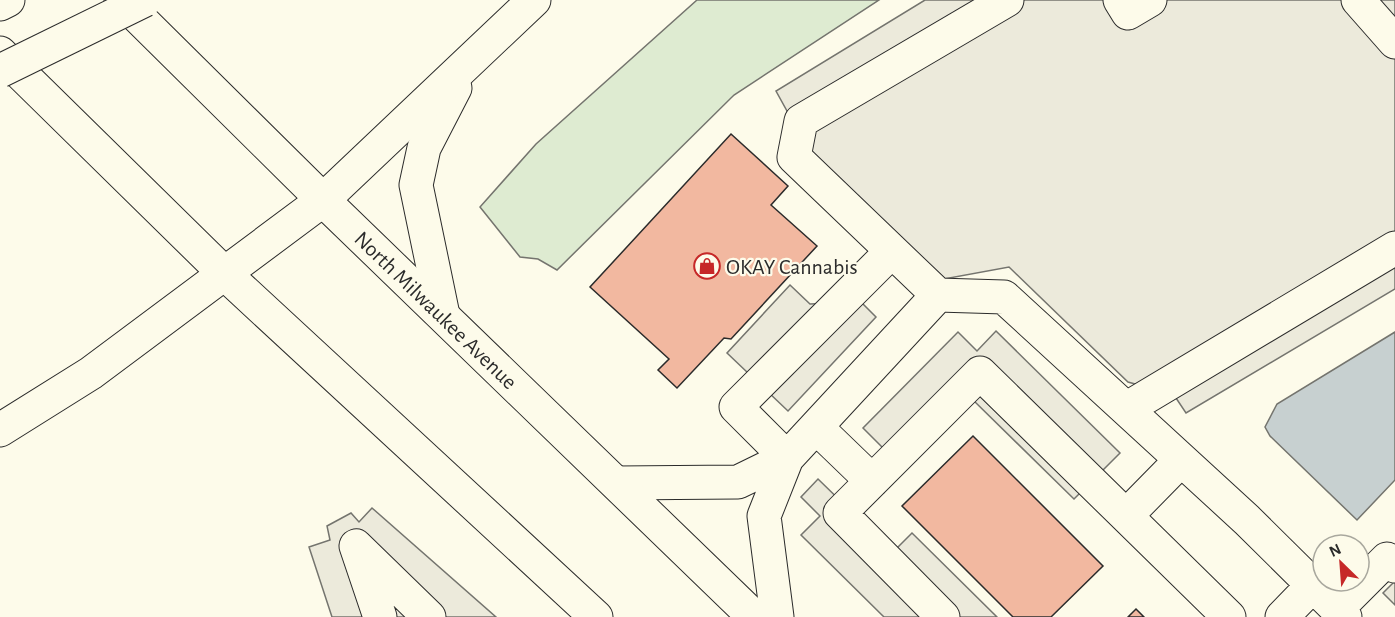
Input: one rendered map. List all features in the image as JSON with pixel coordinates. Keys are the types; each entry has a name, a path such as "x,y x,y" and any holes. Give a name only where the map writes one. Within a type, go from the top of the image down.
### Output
{"main road":[{"path":"0,4 8,0"},
{"name":"North Milwaukee Avenue","path":"121,0 323,200 754,617"},
{"path":"0,71 145,0"},
{"path":"0,430 91,373 323,200 534,0"},
{"path":"1007,0 801,121 794,156 938,295 1004,297 1311,583"},
{"path":"1120,0 1128,13 1150,0"},
{"path":"1358,0 1395,42"},
{"path":"0,53 225,274 582,612"},
{"path":"443,315 416,185 428,140 471,60"},
{"path":"1126,409 1395,248"},
{"path":"787,458 736,407 892,251"},
{"path":"617,483 738,482 787,458 938,295"},
{"path":"943,617 840,513 980,373 1229,617"},
{"path":"816,428 872,481"},
{"path":"777,617 764,516 787,458"},
{"path":"1126,516 1181,460"},
{"path":"380,617 356,546 429,617"},
{"path":"1321,593 1341,613 1387,559 1395,566"},
{"path":"1282,617 1311,587"}],"green space":[{"path":"697,0 879,0 734,95 557,270 538,259 520,257 480,207 536,144"}],"shaded area":[{"path":"925,0 1395,0 1395,289 1186,413 1174,395 1128,382 1009,267 944,279 808,149 776,91"},
{"path":"790,285 810,304 861,302 876,317 788,411 727,353"},
{"path":"996,331 1120,453 1074,499 972,399 903,468 863,428 958,332 977,351"},
{"path":"1395,332 1395,480 1357,520 1270,436 1265,427 1277,404"},
{"path":"818,479 893,552 912,533 997,617 884,617 801,535 820,516 801,497"},
{"path":"372,508 496,617 332,617 309,547 330,540 327,526 351,513 359,522"},
{"path":"1395,581 1395,605 1383,593"}],"building":[{"path":"731,134 788,186 771,205 817,246 731,339 724,338 677,388 658,370 669,359 590,287"},
{"path":"973,436 1103,566 1051,617 1013,617 902,506"},
{"path":"1136,609 1144,617 1128,617"}],"place":[{"name":"OKAY Cannabis","path":"707,266"}]}
